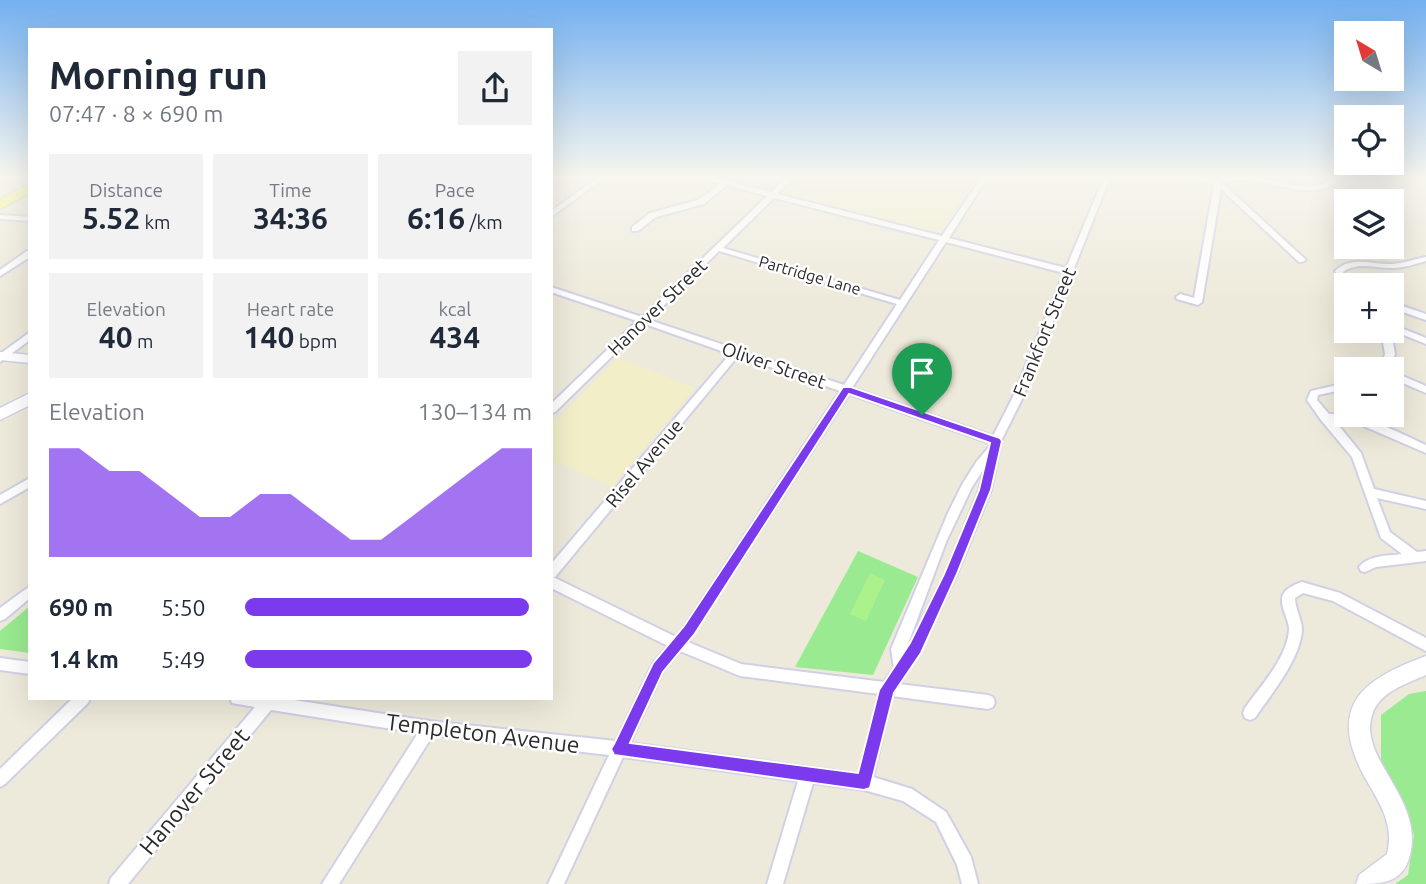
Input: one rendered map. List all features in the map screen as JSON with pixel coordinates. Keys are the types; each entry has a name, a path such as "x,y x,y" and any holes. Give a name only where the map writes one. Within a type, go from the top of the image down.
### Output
{"street":[{"path":"635,229 651,216"},
{"name":"Hanover Street","path":"553,408 750,216"},
{"path":"856,216 1068,271"},
{"path":"556,884 658,667 689,631 960,216"},
{"name":"Frankfort Street","path":"864,782 887,690 915,648 951,574 985,490 995,445 1017,399 1091,216"},
{"path":"1180,297 1198,302 1209,216"},
{"path":"1254,216 1302,260"},
{"path":"0,217 28,219"},
{"name":"Partridge Lane","path":"716,248 903,303"},
{"path":"0,274 28,254"},
{"path":"1340,273 1345,266 1363,262 1396,266 1426,259"},
{"name":"Oliver Street","path":"553,292 847,390 995,445"},
{"path":"1404,310 1426,317"},
{"path":"1404,314 1407,311"},
{"path":"1404,333 1426,341"},
{"path":"1,358 28,337"},
{"name":"Risel Avenue","path":"553,571 736,353"},
{"path":"1,358 28,359"},
{"path":"1404,380 1426,390"},
{"path":"1334,388 1312,396 1315,406 1357,456 1385,535 1420,556"},
{"path":"0,415 28,399"},
{"path":"1325,418 1345,417 1426,449"},
{"name":"Frankfort Street","path":"901,670 898,649 953,517 984,458 995,445"},
{"path":"0,500 28,483"},
{"path":"1371,492 1426,505"},
{"path":"1365,567 1374,562 1420,556"},
{"path":"553,583 677,644 740,670 988,702"},
{"path":"1250,712 1294,643 1296,626 1287,602 1289,595 1302,587 1336,597 1426,645"},
{"path":"0,615 28,593"},
{"path":"0,664 28,668"},
{"path":"1368,884 1397,861 1402,834 1394,807 1377,779 1361,743 1359,717 1364,705 1376,690 1426,665"},
{"path":"0,779 81,700"},
{"name":"Hanover Street","path":"117,884 270,701"},
{"name":"Templeton Avenue","path":"270,701 429,728 619,749 864,782 906,794 941,817 965,863 970,884"},
{"path":"330,884 429,728"},
{"path":"775,884 807,776"}],"shaded area":[{"path":"876,216 947,216 937,232"},
{"path":"618,358 695,388 612,486 553,461 553,424"}],"green space":[{"path":"858,551 918,577 873,675 795,667"},
{"path":"870,573 885,580 866,621 850,614"},
{"path":"28,608 28,653 0,649 0,631"},
{"path":"1426,691 1426,884 1395,884 1408,875 1414,835 1381,761 1381,715 1409,694"}],"route":[{"path":"847,390 922,415 996,441 985,490 951,574 915,648 887,690 864,782 619,749 658,667 689,631 847,390"}]}
